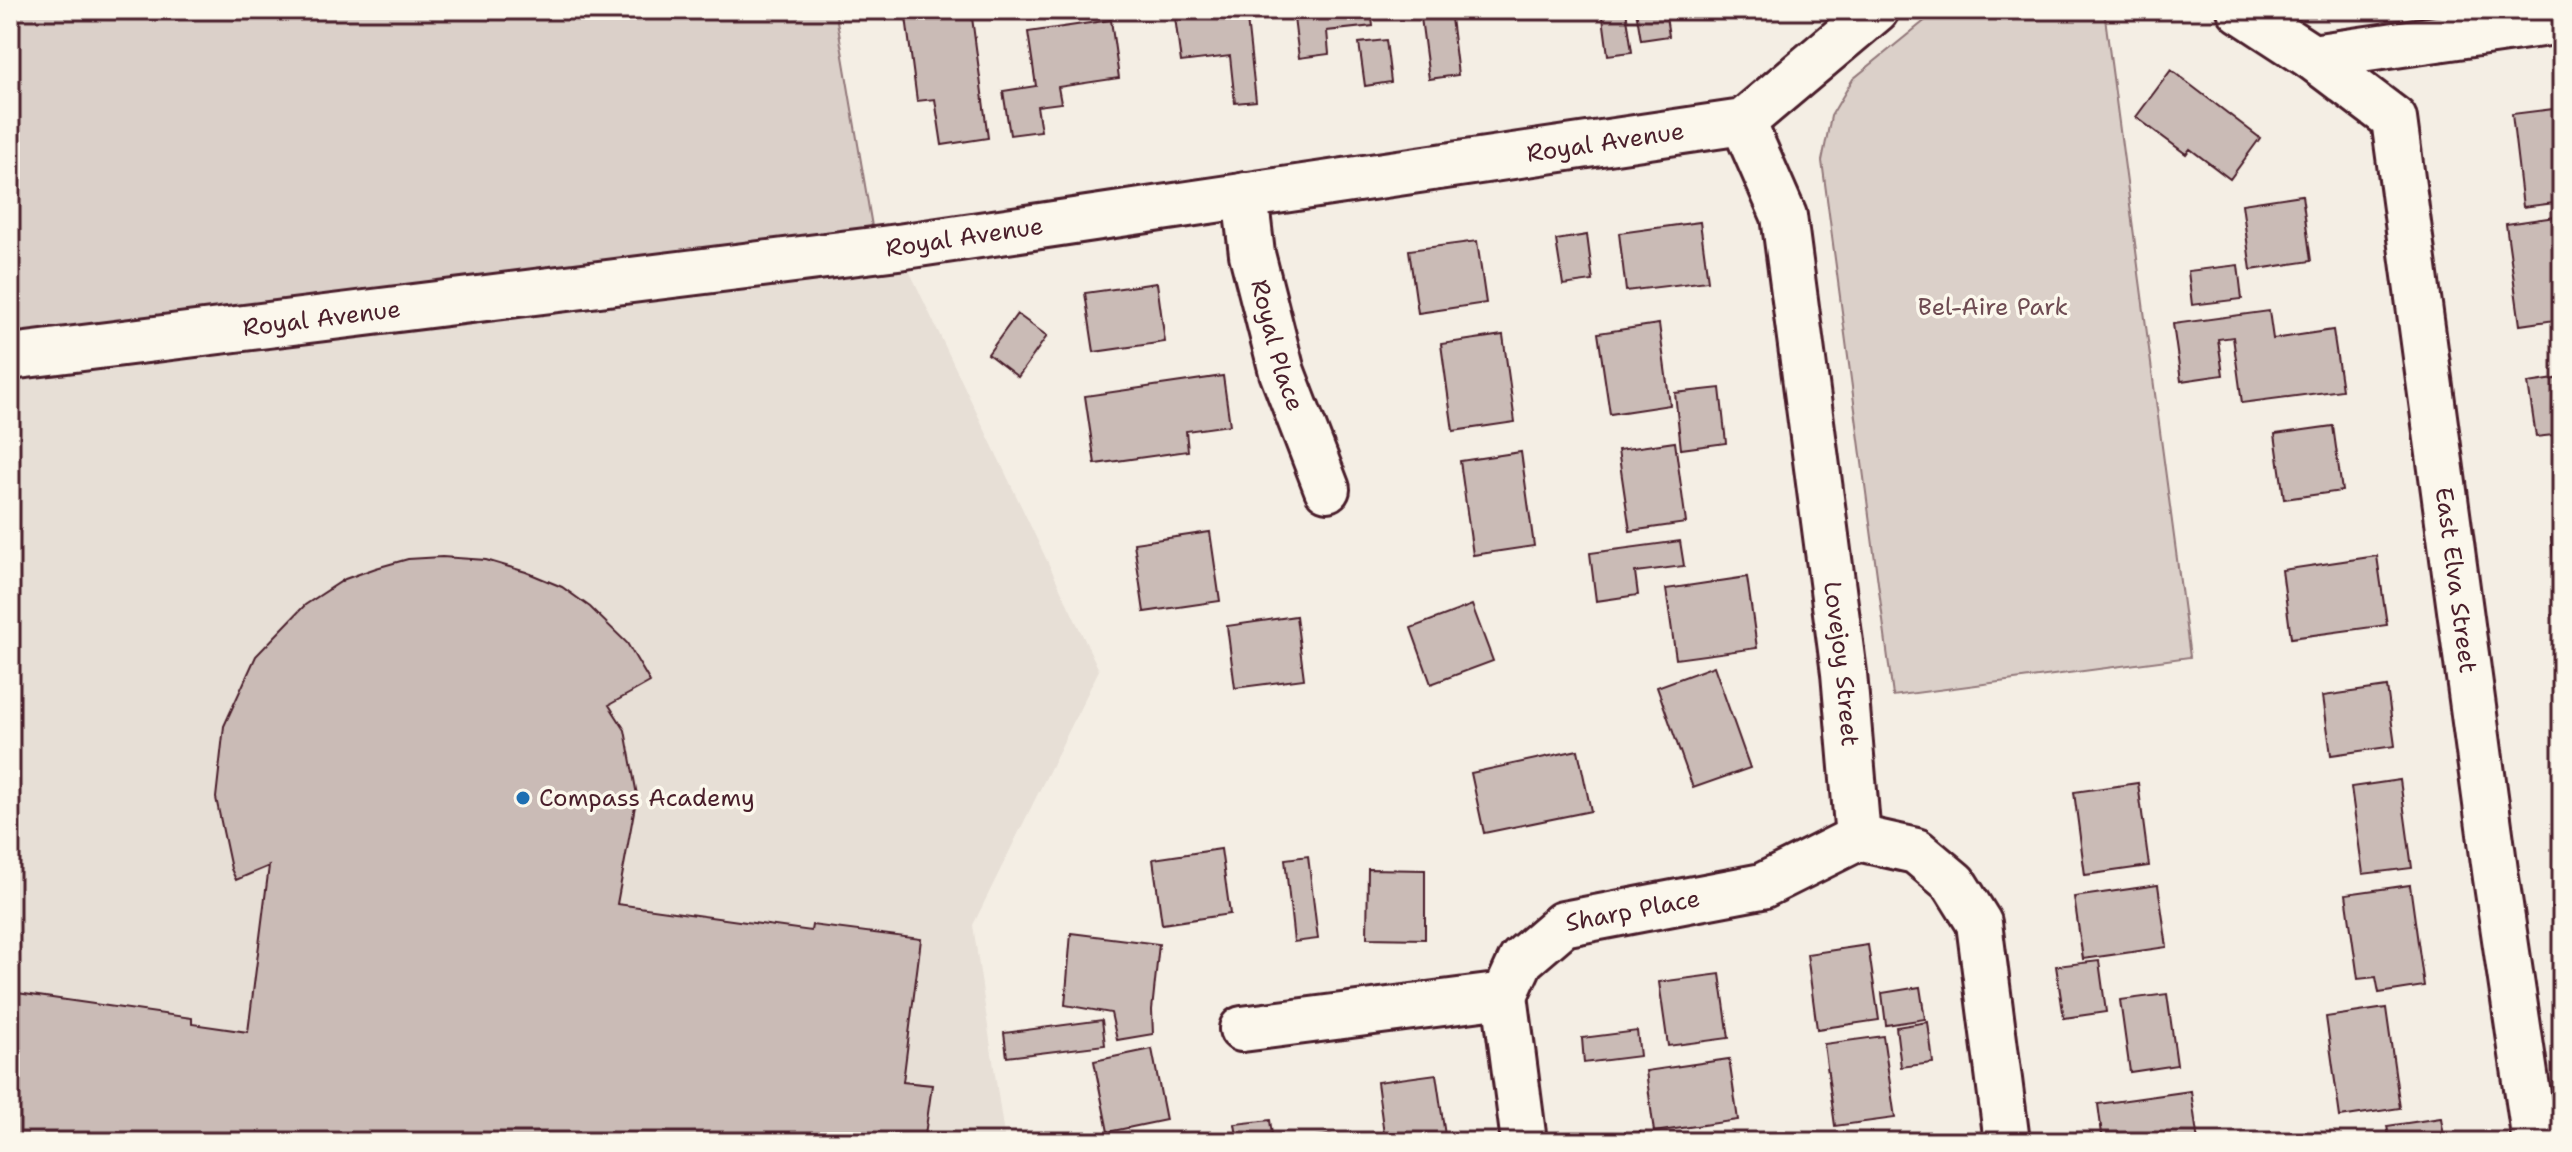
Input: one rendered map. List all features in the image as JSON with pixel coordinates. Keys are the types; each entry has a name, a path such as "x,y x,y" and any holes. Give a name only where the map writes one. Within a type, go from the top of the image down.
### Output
{"street":[{"path":"1743,122 1876,10"},
{"path":"2240,10 2312,57 2562,21"},
{"name":"East Elva Street","path":"2312,57 2394,119 2535,1142"},
{"name":"Royal Avenue","path":"10,357 887,249 1743,122"},
{"name":"Lovejoy Street","path":"1743,122 1784,216 1844,673 1858,838"},
{"name":"Royal Place","path":"1245,195 1252,254 1282,372 1327,489"},
{"path":"1858,838 1916,851 1954,883 1979,923 2007,1142"},
{"name":"Sharp Place","path":"1505,995 1521,960 1563,924 1762,886 1858,838"},
{"path":"1242,1029 1505,995 1524,1142"}],"shaded area":[{"name":"Compass Academy","path":"898,247 1099,670 973,925 1005,1142 10,1142 10,357"}],"green space":[{"path":"10,10 864,10 836,15 876,250 10,357"},
{"name":"Bel-Aire Park","path":"1938,10 2104,10 2190,657 1893,696 1822,161 1831,116 1853,79"}],"building":[{"path":"971,10 988,138 942,145 935,99 917,101 906,17"},
{"path":"1174,10 1246,10 1256,101 1235,103 1230,56 1181,62"},
{"path":"1293,10 1371,10 1373,26 1327,31 1329,54 1299,58"},
{"path":"1420,10 1504,10 1451,18 1458,75 1429,79"},
{"path":"1602,10 1626,10 1632,52 1608,55"},
{"path":"1636,10 1665,10 1669,36 1641,40"},
{"path":"1111,20 1119,78 1058,87 1061,103 1037,106 1041,131 1010,135 1003,91 1036,86 1028,32"},
{"path":"1386,40 1391,82 1365,86 1359,43"},
{"path":"2171,70 2260,138 2230,179 2190,149 2186,154 2136,117"},
{"path":"2562,108 2562,202 2523,207 2512,114"},
{"path":"2302,195 2311,261 2251,270 2242,204"},
{"path":"2562,216 2562,319 2520,325 2506,224"},
{"path":"1700,222 1708,281 1626,291 1619,233"},
{"path":"1587,235 1593,281 1563,285 1556,240"},
{"path":"1477,241 1486,303 1418,313 1409,250"},
{"path":"2238,265 2242,299 2192,305 2188,271"},
{"path":"1157,283 1165,342 1094,352 1085,293"},
{"path":"2269,311 2273,339 2333,330 2342,390 2242,403 2233,337 2218,339 2223,375 2181,381 2173,324"},
{"path":"1017,314 1047,336 1018,377 988,354"},
{"path":"1659,324 1670,405 1610,414 1598,333"},
{"path":"1503,335 1515,422 1453,431 1441,344"},
{"path":"1223,376 1230,425 1186,431 1188,451 1095,464 1085,396"},
{"path":"2562,378 2562,434 2536,437 2528,383"},
{"path":"1720,388 1726,443 1681,449 1675,393"},
{"path":"2333,426 2342,491 2284,499 2275,434"},
{"path":"1675,442 1686,523 1630,531 1618,450"},
{"path":"1521,452 1534,546 1473,555 1460,461"},
{"path":"1210,532 1220,601 1144,612 1134,543"},
{"path":"2562,536 2562,592 2559,592 2551,538"},
{"path":"1680,541 1684,566 1635,572 1638,595 1596,601 1590,553"},
{"path":"2377,556 2387,625 2291,638 2282,570"},
{"path":"442,557 486,560 562,587 590,607 627,643 650,682 609,705 625,730 637,795 617,904 811,931 812,925 921,939 903,1082 932,1085 924,1142 10,1142 10,992 192,1018 192,1024 248,1032 269,866 236,880 231,869 216,798 224,726 256,656 305,605 345,579 376,568 408,559"},
{"path":"1747,577 1757,648 1676,659 1666,589"},
{"path":"1472,605 1493,661 1431,684 1411,628"},
{"path":"1296,616 1304,679 1235,688 1227,626"},
{"path":"1714,666 1750,768 1693,788 1657,687"},
{"path":"2387,687 2395,746 2331,755 2323,696"},
{"path":"1578,750 1591,811 1484,833 1471,773"},
{"path":"2400,780 2412,868 2363,874 2351,787"},
{"path":"2138,783 2149,866 2085,875 2074,792"},
{"path":"1221,849 1230,914 1162,924 1153,859"},
{"path":"1308,856 1318,939 1294,942 1285,859"},
{"path":"1368,869 1425,870 1425,939 1367,938"},
{"path":"2158,885 2167,947 2083,959 2074,897"},
{"path":"2410,885 2424,986 2379,993 2376,977 2358,979 2346,894"},
{"path":"1071,933 1159,944 1152,1010 1153,1034 1117,1040 1111,1013 1065,1005"},
{"path":"1868,945 1879,1020 1817,1029 1807,954"},
{"path":"2099,961 2106,1012 2064,1018 2056,966"},
{"path":"1720,974 1729,1038 1668,1046 1659,982"},
{"path":"1920,987 1925,1019 1886,1025 1882,993"},
{"path":"2167,994 2177,1065 2130,1072 2120,1000"},
{"path":"2386,1008 2400,1108 2340,1117 2326,1017"},
{"path":"1102,1020 1105,1045 1007,1057 1004,1033"},
{"path":"1928,1022 1933,1063 1901,1067 1896,1027"},
{"path":"1637,1031 1640,1056 1584,1063 1582,1038"},
{"path":"1883,1036 1895,1118 1835,1126 1824,1044"},
{"path":"1152,1049 1166,1120 1108,1132 1094,1061"},
{"path":"1729,1059 1738,1120 1654,1132 1646,1071"},
{"path":"1436,1074 1446,1142 1385,1142 1377,1082"},
{"path":"2191,1091 2198,1142 2103,1142 2098,1104"},
{"path":"2441,1118 2445,1142 2390,1142 2387,1126"},
{"path":"1270,1120 1273,1142 1238,1142 1235,1124"},
{"path":"1640,1132 1642,1142 1597,1142 1596,1138"},
{"path":"1331,1135 1333,1142 1306,1142 1305,1138"},
{"path":"1840,1136 1840,1142 1795,1141"}],"place":[{"name":"Compass Academy","path":"523,798"}]}
